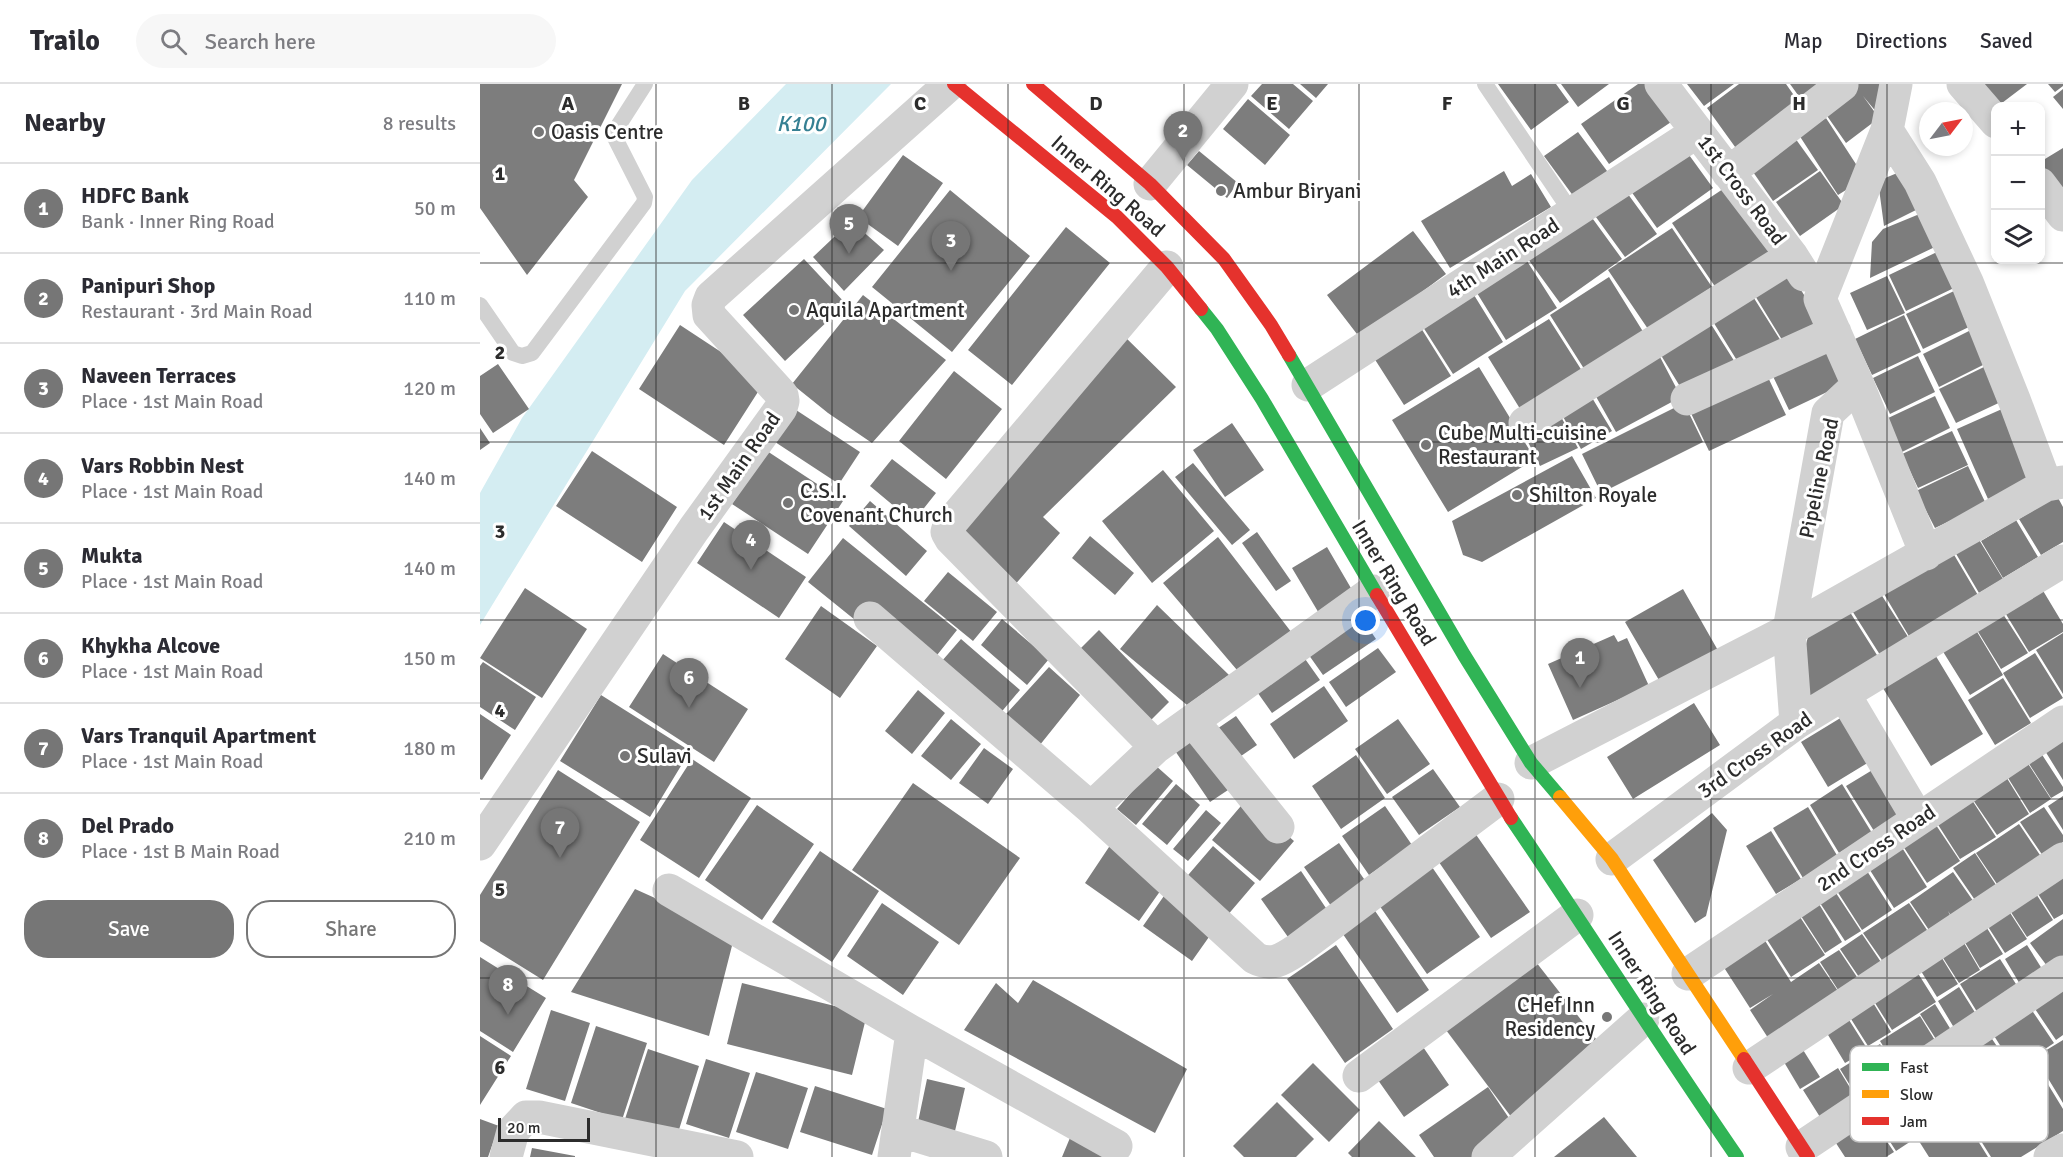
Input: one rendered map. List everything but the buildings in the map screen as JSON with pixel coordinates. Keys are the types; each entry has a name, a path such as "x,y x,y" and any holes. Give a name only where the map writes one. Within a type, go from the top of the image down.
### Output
{"main road":[{"name":"Inner Ring Road","path":"952,84 1117,217 1167,267 1217,329 1268,409 1498,799 1737,1157"},
{"name":"Inner Ring Road","path":"1034,84 1150,184 1224,259 1271,325 1308,385 1464,655 1531,762 1611,859 1805,1152"}],"street":[{"name":"1st Main Road","path":"480,844 688,538 781,408 782,395 709,315 708,305 711,297 952,84"},
{"path":"1150,184 1232,84"},
{"name":"1st Cross Road","path":"1660,84 1792,256 1820,299"},
{"path":"1896,84 1887,130 1820,299 1858,384 1926,554"},
{"path":"1963,84 1991,117"},
{"path":"1728,173 1842,85"},
{"path":"1531,762 1789,630 2054,484 2015,402 1967,282 1920,182 1887,130"},
{"name":"4th Main Road","path":"1308,385 1697,132"},
{"path":"2045,191 2063,215"},
{"path":"1524,423 1792,256"},
{"path":"1156,747 951,539 947,532 949,525 1167,267"},
{"path":"1688,399 1835,332"},
{"name":"Pipeline Road","path":"1796,723 1789,630 1828,412 1858,384"},
{"name":"3rd Cross Road","path":"1611,859 1796,723 2063,561"},
{"path":"1091,808 1156,747 1374,591"},
{"path":"870,618 1091,808 1255,958 1264,962 1280,961 1298,949 1498,799"},
{"path":"1844,694 1918,819"},
{"path":"1193,721 1278,828"},
{"name":"2nd Cross Road","path":"1688,974 2063,722"},
{"path":"1749,1068 2063,859"},
{"path":"669,890 912,1032 1116,1146"},
{"path":"1359,1076 1577,915"},
{"path":"1957,1046 2063,972"},
{"path":"1488,1157 1643,1019"},
{"path":"912,1032 896,1143 986,1157"},
{"path":"508,1148 513,1131 526,1117 539,1116 737,1157"},
{"path":"1805,1152 1850,1121"},
{"path":"2050,1157 2063,1150"}],"lane":[{"path":"480,305 513,353 522,356 532,353 644,203 645,197 613,134 645,84"},
{"path":"1485,84 1572,213"}],"water":[{"name":"K100","path":"786,84 891,84 685,291 480,625 480,493 522,418 692,180"}],"traffic: fast":[{"path":"1201,309 1217,329 1262,399 1377,595"},
{"path":"1289,355 1464,655 1531,763 1560,797"},
{"path":"1511,818 1737,1157"}],"traffic: slow":[{"path":"1560,797 1612,859 1744,1059"}],"traffic: jam":[{"path":"954,84 1117,217 1167,267 1201,309"},
{"path":"1033,84 1150,184 1224,259 1271,325 1289,355"},
{"path":"1377,595 1511,818"},
{"path":"1744,1059 1808,1157"}],"place":[{"name":"Oasis Centre","path":"539,132"},
{"name":"Panipuri Shop","path":"1183,161"},
{"name":"Ambur Biryani","path":"1221,191"},
{"name":"Mukta","path":"849,254"},
{"name":"Naveen Terraces","path":"951,271"},
{"name":"Aquila Apartment","path":"794,310"},
{"name":"Cube Multi-cuisine Restaurant","path":"1426,445"},
{"name":"Shilton Royale","path":"1517,495"},
{"name":"C.S.I. Covenant Church","path":"788,503"},
{"name":"Vars Robbin Nest","path":"751,570"},
{"name":"HDFC Bank","path":"1580,688"},
{"name":"Khykha Alcove","path":"689,708"},
{"name":"Sulavi","path":"625,756"},
{"name":"Vars Tranquil Apartment","path":"560,858"},
{"name":"Del Prado","path":"508,1015"},
{"name":"CHef Inn Residency","path":"1607,1017"}]}
